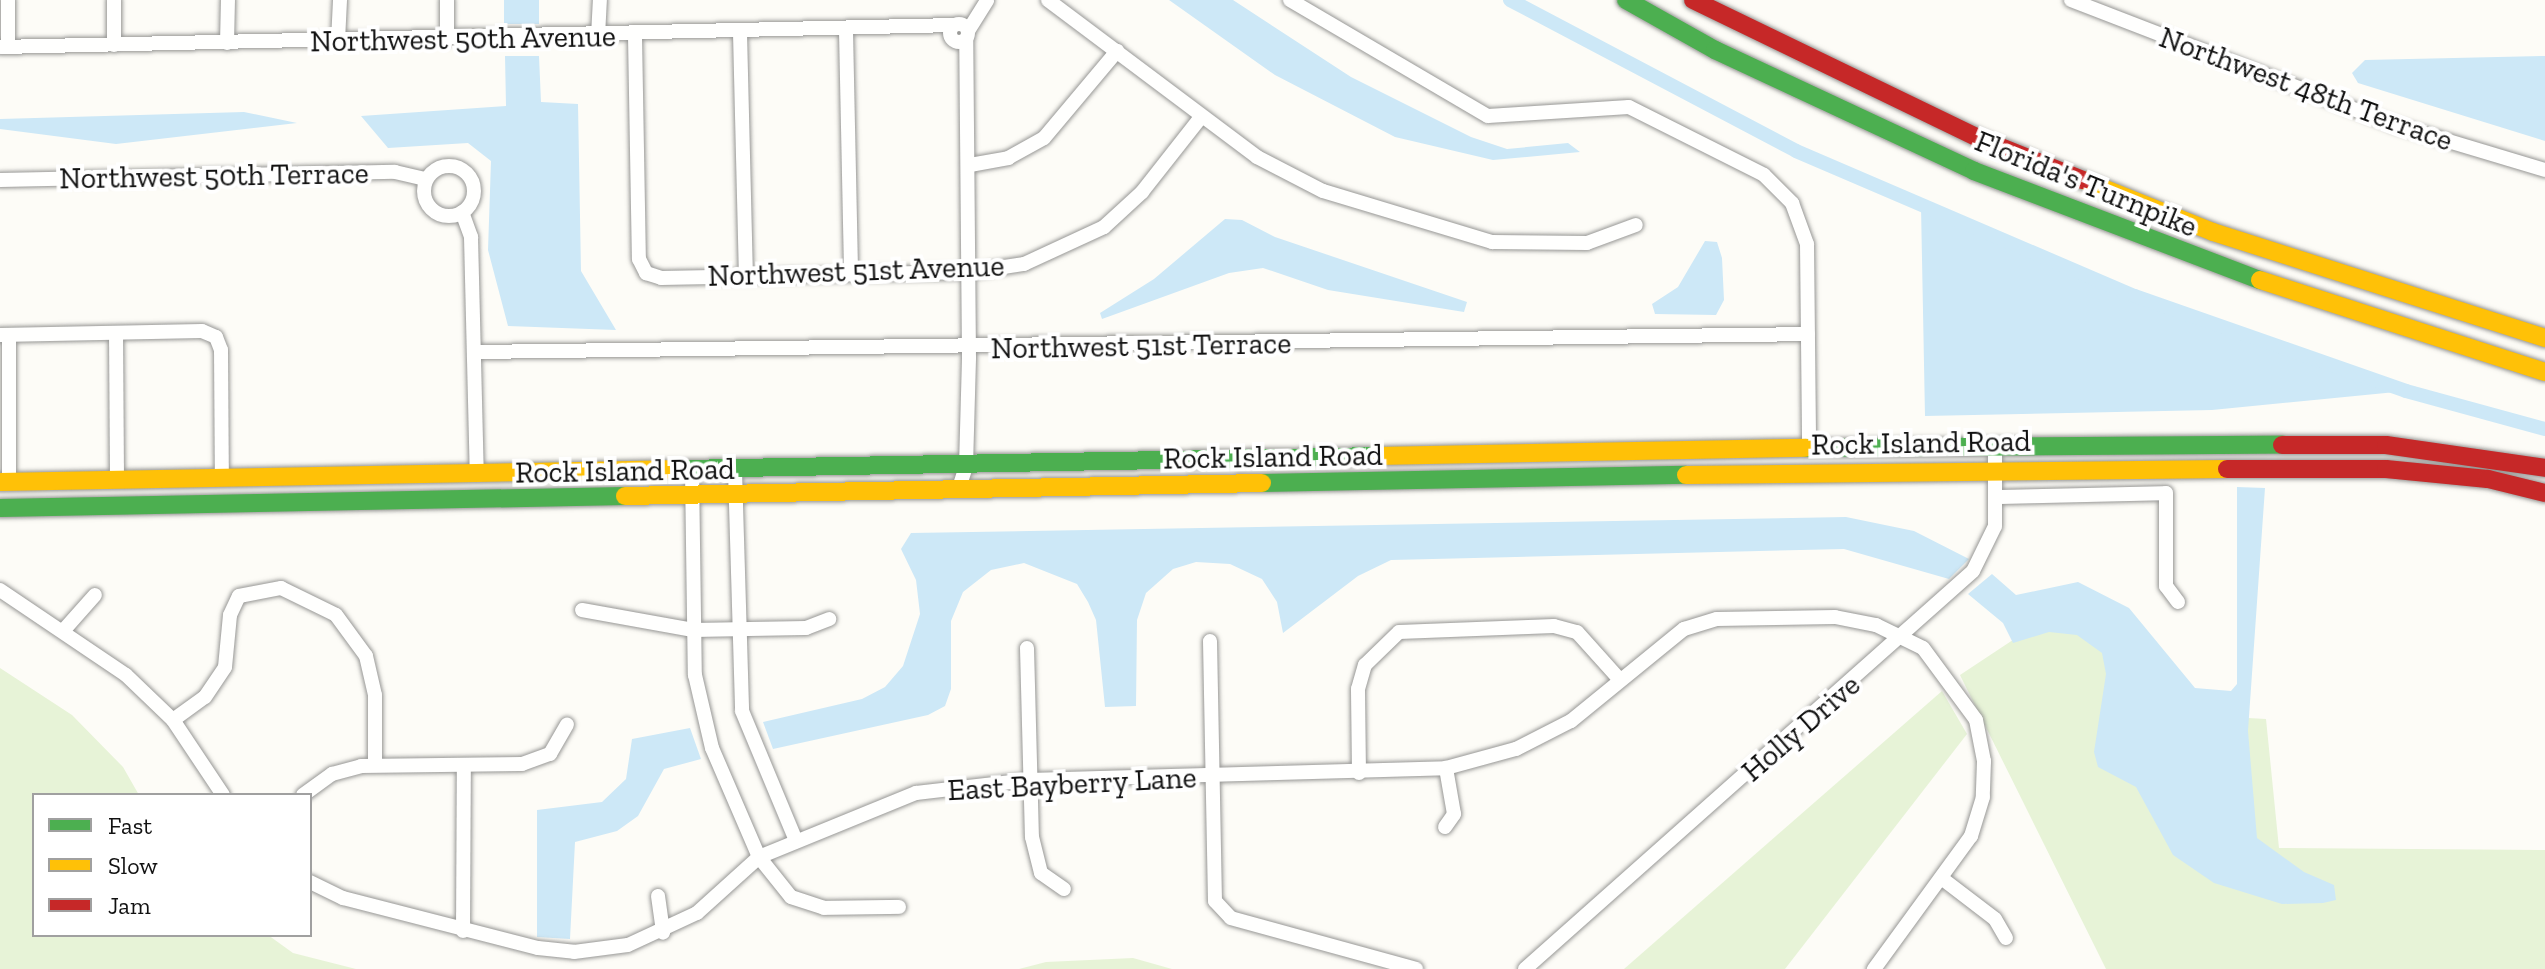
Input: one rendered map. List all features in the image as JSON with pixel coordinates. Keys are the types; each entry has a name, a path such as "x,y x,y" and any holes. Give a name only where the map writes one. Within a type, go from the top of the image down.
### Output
{"main road":[{"name":"Florida's Turnpike","path":"1626,0 1715,50 1974,171 2204,262 2545,372"},
{"name":"Florida's Turnpike","path":"1693,0 1981,139 2213,232 2545,338"},
{"name":"Rock Island Road","path":"5,482 692,472 1995,444 2386,445 2468,453 2545,468"},
{"path":"2465,476 2468,453"},
{"name":"Rock Island Road","path":"0,508 693,498 1995,469 2386,469 2465,476 2545,493"}],"street":[{"path":"4,47 8,0"},
{"path":"114,0 114,45"},
{"path":"227,43 228,0"},
{"path":"338,41 340,0"},
{"path":"447,0 447,39"},
{"path":"598,36 600,0"},
{"path":"958,491 966,466 971,272 966,63 959,33 987,0"},
{"path":"1048,0 1201,117 1323,191 1492,242 1587,243 1636,225"},
{"path":"1290,0 1488,116 1629,107 1764,175 1792,203 1805,234 1809,448"},
{"name":"Northwest 48th Terrace","path":"2071,0 2101,6 2395,125 2545,170"},
{"name":"Northwest 50th Avenue","path":"4,47 926,29 959,33"},
{"path":"846,31 851,274"},
{"path":"740,33 746,277"},
{"name":"Northwest 51st Avenue","path":"635,36 639,259 646,273 746,277 971,272 1024,264 1104,227 1142,192 1201,117"},
{"path":"970,165 1008,158 1044,138 1117,51"},
{"path":"462,212 434,212 425,200 426,179 447,165 469,175 474,191 462,212 471,237 477,475"},
{"name":"Northwest 50th Terrace","path":"0,180 395,172 426,179"},
{"path":"5,482 5,335 202,331 216,337 221,350 222,478"},
{"path":"116,333 117,480"},
{"name":"Northwest 51st Terrace","path":"475,352 1808,334"},
{"name":"Holly Drive","path":"1525,969 1906,636 1988,550 1996,497 1995,444"},
{"path":"735,471 736,629 742,711 796,841"},
{"path":"692,472 695,675 712,748 759,857 791,897 824,908 899,907"},
{"path":"1996,497 2166,493 2166,586 2178,602"},
{"path":"173,720 205,697 225,667 230,615 239,596 281,588 336,615 366,656 375,695 375,765"},
{"path":"0,590 126,675 173,720 222,793"},
{"path":"63,631 95,595"},
{"path":"582,610 693,630 806,628 829,619"},
{"name":"East Bayberry Lane","path":"312,883 343,898 463,931 574,952 663,933 697,913 759,857 916,793 1029,780 1213,778 1446,768 1516,749 1571,721 1684,629 1717,619 1835,617 1906,636"},
{"path":"1359,773 1361,677 1380,643 1399,632 1554,626 1577,632 1620,680"},
{"path":"1874,969 1944,880 1971,836 1983,797 1984,761 1976,720 1958,689 1906,636"},
{"path":"1210,641 1215,901 1231,918 1416,969"},
{"path":"1027,648 1029,780 1041,873 1064,889"},
{"path":"306,793 332,774 375,765 464,767 522,764 550,754 567,724"},
{"path":"463,931 464,767"},
{"path":"1445,827 1454,814 1446,768"},
{"path":"1944,880 1995,919 2006,938"},
{"path":"658,896 663,933"}],"green space":[{"path":"2061,608 2213,716 2266,719 2279,848 2545,850 2545,969 2106,969 1960,675"},
{"path":"0,668 72,715 123,767 138,793 32,793 32,937 271,937 293,953 356,969 0,969"},
{"path":"1942,691 1967,734 1785,969 1624,969"},
{"path":"1133,958 1172,969 1019,969 1046,962"}],"water":[{"path":"504,0 539,0 539,24 504,24"},
{"path":"1169,0 1233,0 1351,77 1471,137 1507,149 1568,143 1580,152 1493,160 1395,137 1275,75"},
{"path":"505,56 539,56 541,102 578,104 581,271 616,330 508,326 488,250 491,161 468,143 388,148 361,116 506,106"},
{"path":"2545,56 2545,141 2358,83 2352,73 2365,60"},
{"path":"244,112 297,123 116,144 0,129 0,119"},
{"path":"1921,207 2135,296 2406,391 2212,410 1925,416"},
{"path":"1225,219 1242,220 1275,237 1467,302 1464,312 1328,290 1263,268 1229,273 1102,319 1100,313 1154,279"},
{"path":"1705,241 1717,242 1722,258 1724,300 1716,315 1655,314 1652,304 1678,287"},
{"path":"2237,487 2265,488 2248,731 2257,838 2304,872 2334,885 2336,900 2323,903 2282,904 2214,883 2173,855 2136,787 2098,767 2094,752 2106,674 2102,653 2077,635 2049,632 2013,643 2003,623 1968,594 1992,574 2016,595 2078,582 2129,608 2195,688 2231,691 2237,684"},
{"path":"1846,517 1914,531 1969,559 1949,579 1844,549 1391,560 1358,576 1283,633 1277,602 1262,579 1230,564 1196,562 1173,569 1146,593 1137,620 1136,706 1105,707 1096,620 1088,602 1077,584 1024,563 991,570 963,592 951,621 951,689 945,706 928,715 773,749 763,722 862,699 885,687 903,666 920,614 916,580 901,549 911,533"},
{"path":"690,728 701,759 664,769 638,816 617,831 575,842 570,939 537,937 537,810 602,802 626,779 632,739"}],"waterway":[{"path":"1510,0 1796,151 2135,296 2406,391 2545,429"}],"traffic: fast":[{"path":"1626,0 1715,50 1974,171 2260,280"},
{"path":"1806,448 2282,445"},
{"path":"683,469 1376,456"},
{"path":"1262,483 1686,475"},
{"path":"0,508 625,496"}],"traffic: slow":[{"path":"2083,180 2213,232 2545,338"},
{"path":"2260,280 2545,372"},
{"path":"1376,456 1806,448"},
{"path":"0,482 683,469"},
{"path":"1686,475 2227,469"},
{"path":"625,496 1262,483"}],"traffic: jam":[{"path":"1693,0 1981,139 2083,180"},
{"path":"2282,445 2386,445 2545,468"},
{"path":"2227,469 2386,469 2488,479 2545,493"}]}
